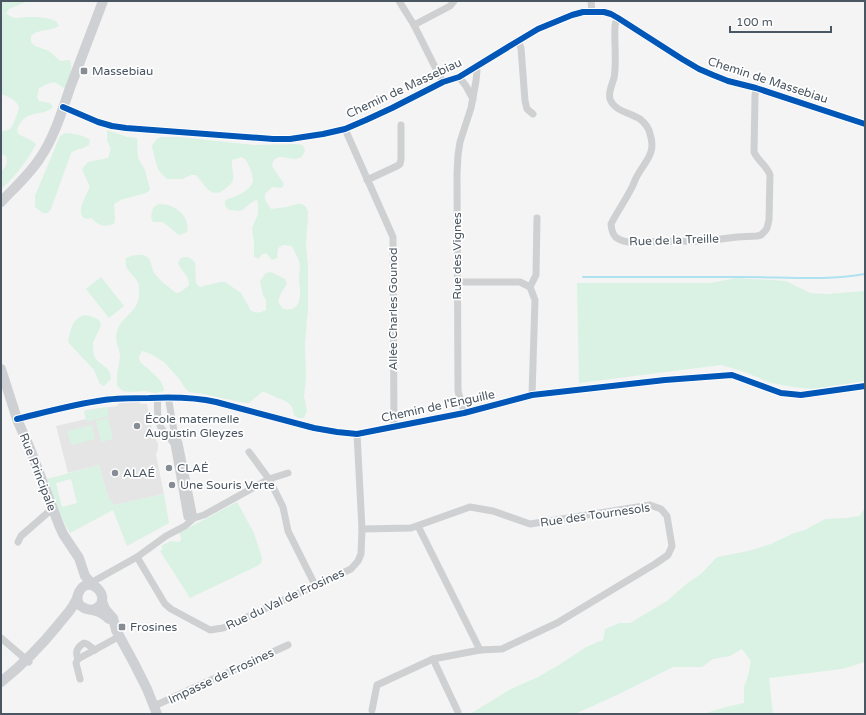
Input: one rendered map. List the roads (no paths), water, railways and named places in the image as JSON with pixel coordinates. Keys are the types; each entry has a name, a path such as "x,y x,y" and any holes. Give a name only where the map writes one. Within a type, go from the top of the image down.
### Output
{"main road":[{"path":"1,202 39,160 50,140 103,1"},
{"name":"Rue Principale","path":"1,369 17,419 30,446 63,534 79,558 86,588"},
{"name":"Rue Principale","path":"74,550 79,585 86,588"},
{"path":"86,588 100,590 105,609 113,618 120,636 147,688 155,710"},
{"path":"86,588 80,604 88,609 98,611 114,623"},
{"path":"1,682 39,654 86,588"},
{"path":"67,616 98,607 102,597"},
{"path":"1,688 28,661"}],"street":[{"path":"399,1 414,25 443,82"},
{"path":"414,25 450,6 454,1"},
{"path":"591,1 592,12"},
{"name":"Chemin de Massebiau","path":"63,107 98,122 112,126 273,139 307,137 344,128 366,120 443,82 459,77 538,30 572,15 583,12 604,12 618,18 698,69 728,81 756,88 865,124"},
{"name":"Rue de la Treille","path":"618,18 615,26 615,69 610,94 611,100 615,106 644,123 649,130 653,146 645,164 636,178 632,189 611,224 614,235 617,238 628,242 705,241 757,236 765,231 768,220 770,175 768,170 754,152 756,88"},
{"path":"518,41 521,48 525,101 527,109 532,114"},
{"name":"Rue des Vignes","path":"464,413 458,390 457,174 460,142 473,99 477,72 476,66"},
{"path":"459,77 473,99"},
{"path":"367,180 400,164 401,124"},
{"name":"Allée Charles Gounod","path":"344,128 392,238 394,427"},
{"path":"532,395 535,300 530,286 536,275 537,218"},
{"path":"458,282 520,282 530,286"},
{"name":"Chemin de l'Enguille","path":"17,419 103,400 119,398 169,397 200,399 216,402 308,426 337,432 357,434 464,413 532,395 665,380 732,375 781,393 801,395 865,386"},
{"path":"86,588 137,557 166,536 185,526 190,517 179,443 174,431 169,397"},
{"path":"158,398 157,410 160,426 172,439 174,444 190,517"},
{"path":"167,434 174,431"},
{"name":"Rue du Val de Frosines","path":"137,557 164,604 210,630 223,628 351,569 358,561 361,554 362,529 357,434"},
{"path":"249,452 269,479 283,506 288,531 315,585"},
{"path":"190,517 204,515 269,479 288,473"},
{"name":"Rue des Tournesols","path":"418,526 470,507 493,511 530,524 650,505 662,508 667,516 672,546 668,556 557,623 502,649 480,650"},
{"path":"18,542 21,536 53,508"},
{"path":"362,529 412,528 418,526 480,650 433,659 377,685 372,710"},
{"path":"102,597 101,588 109,573"},
{"path":"78,659 120,636"},
{"path":"1,638 28,661"},
{"path":"80,679 76,663 78,659 76,654 77,649 84,643 95,650"},
{"name":"Impasse de Frosines","path":"155,710 288,645"},
{"path":"433,659 458,712"}],"waterway":[{"path":"583,277 821,278 865,274"}],"place":[{"name":"Massebiau","path":"84,71"},
{"name":"École maternelle Augustin Gleyzes","path":"137,426"},
{"name":"CLAÉ","path":"169,468"},
{"name":"ALAÉ","path":"115,473"},
{"name":"Une Souris Verte","path":"172,485"},
{"name":"Frosines","path":"122,627"}]}
